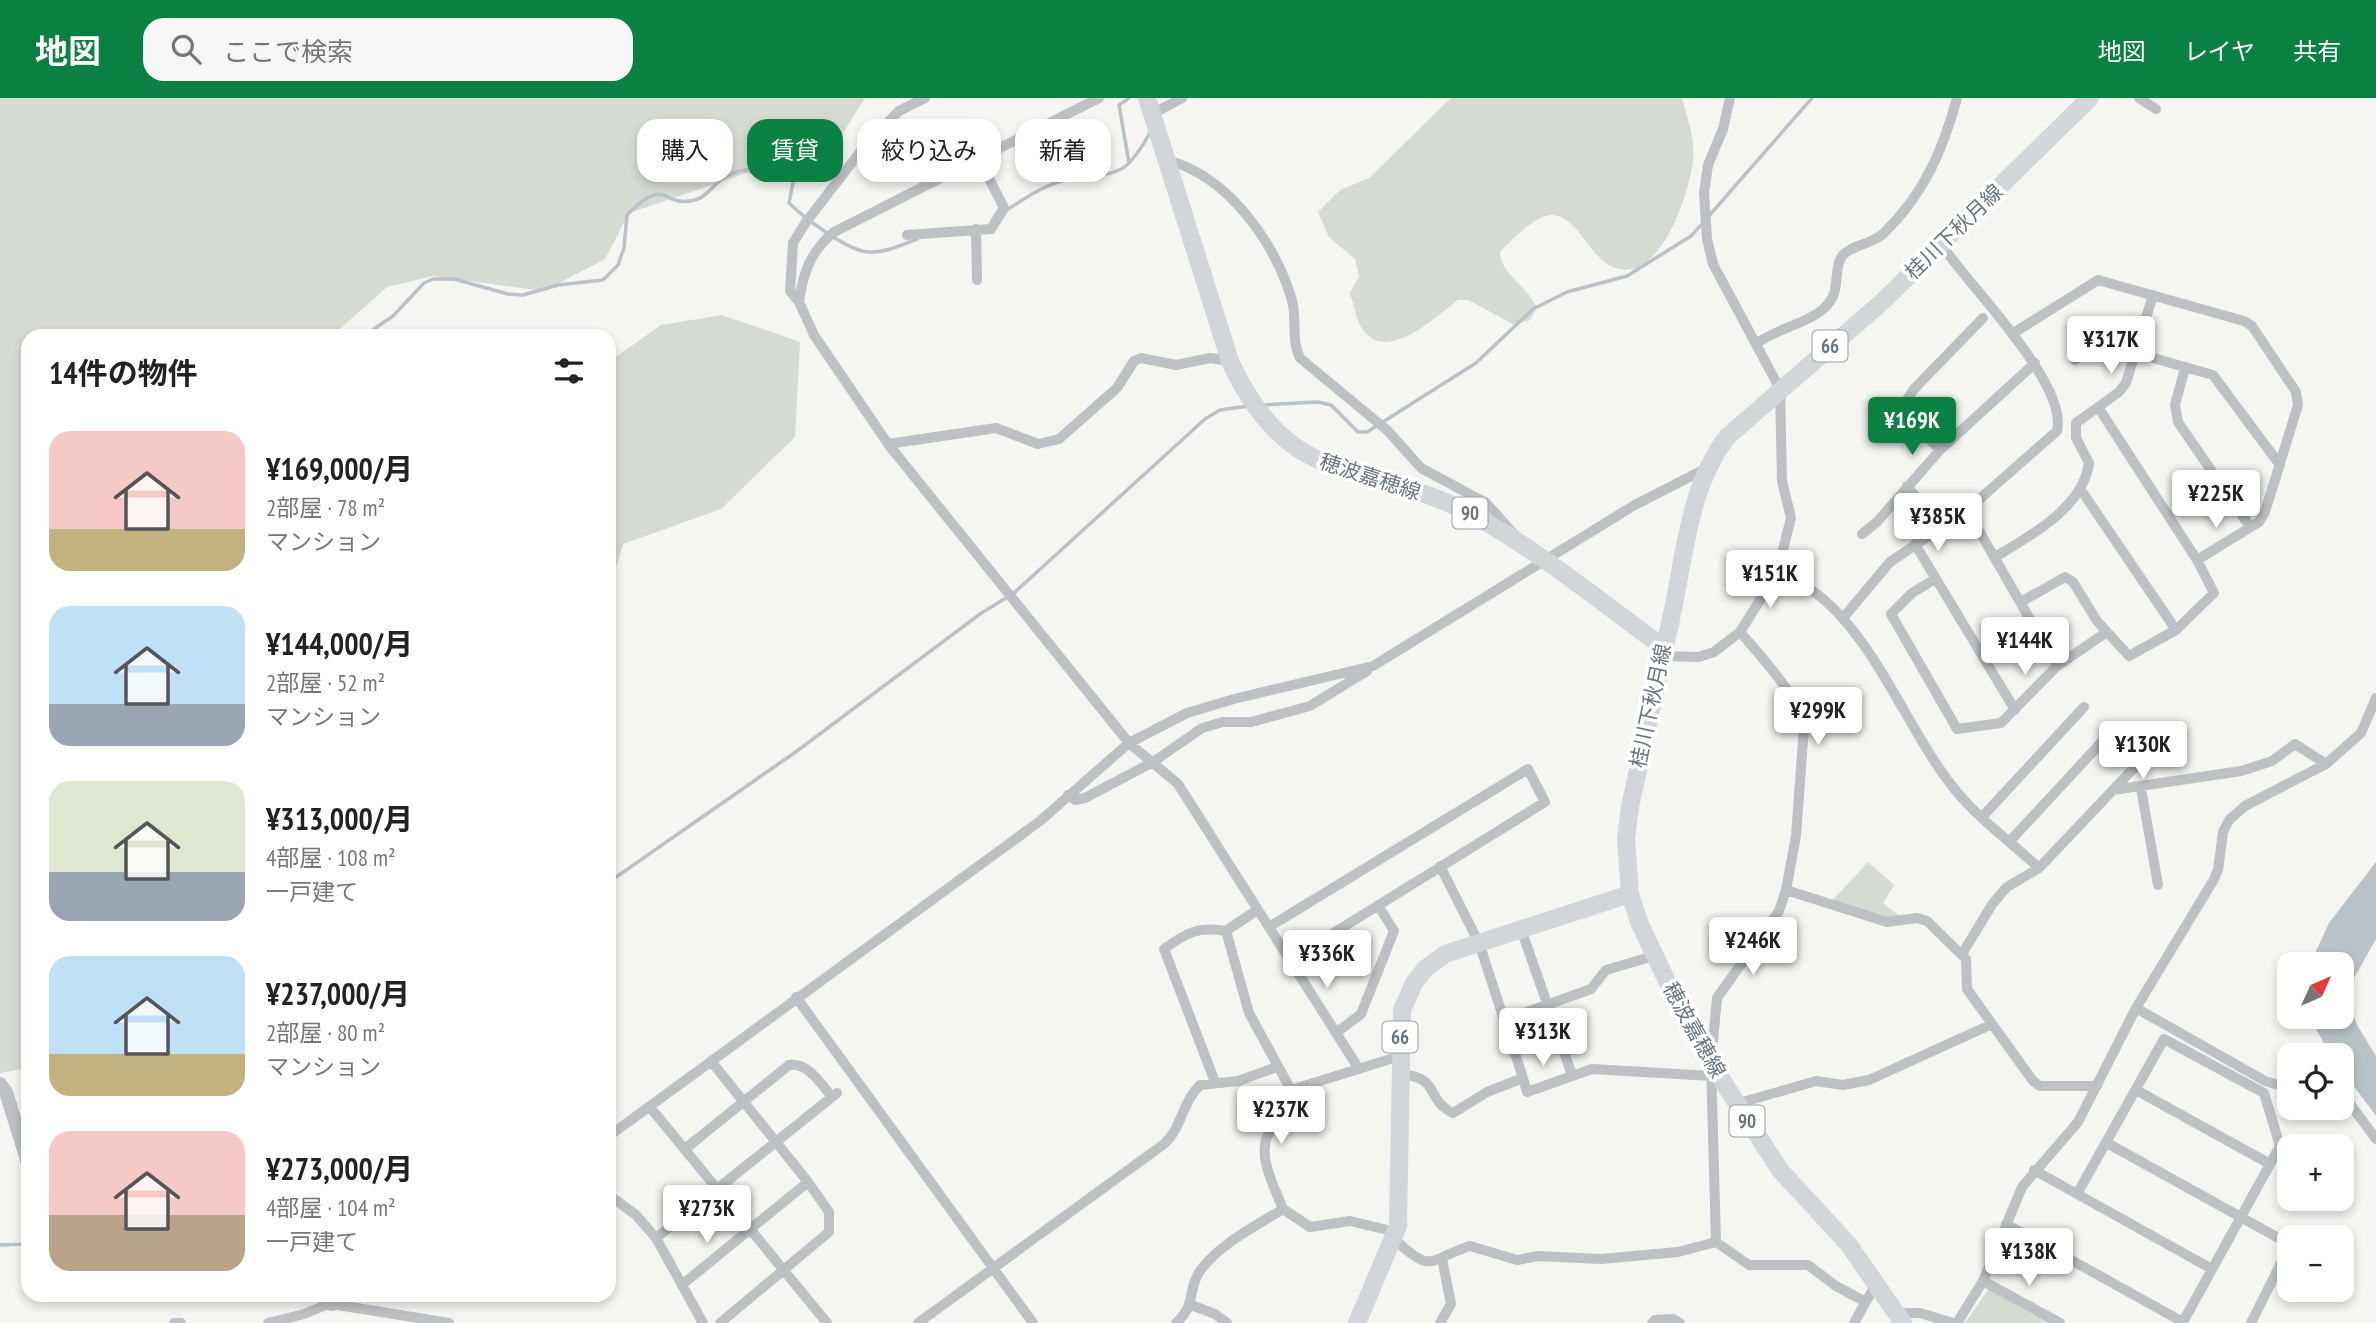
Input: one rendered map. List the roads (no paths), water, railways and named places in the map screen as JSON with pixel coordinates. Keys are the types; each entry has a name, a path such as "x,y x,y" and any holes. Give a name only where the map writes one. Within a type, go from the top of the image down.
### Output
{"main road":[{"name":"桂川下秋月線","path":"1630,894 1626,839 1630,807 1689,527 1705,469 1727,436 1882,302 2090,98"},
{"name":"穂波嘉穂線","path":"1150,106 1230,361 1246,396 1260,415 1298,450 1320,463 1443,501 1519,541 1662,651"},
{"name":"穂波嘉穂線","path":"1630,894 1654,956 1711,1069 1780,1170 1849,1245 1899,1318"},
{"name":"66","path":"1357,1323 1395,1235 1401,1206 1402,1010 1414,983 1435,961 1479,943 1630,894"}],"street":[{"path":"925,98 899,111 864,147 806,222 793,243 790,291 799,302 814,335 888,444 1129,743 1178,784 1199,813 1257,910 1359,1069"},
{"path":"1001,148 1099,98"},
{"path":"1150,106 1182,98"},
{"path":"1662,651 1699,657 1714,652 1740,632 1777,573 1791,518 1782,481 1780,389 1713,264 1707,239 1704,193 1708,165 1723,130 1730,98"},
{"path":"1756,344 1772,332 1820,312 1830,302 1836,292 1840,259 1846,252 1883,235 1931,172 1944,147 1957,98"},
{"path":"2139,98 2157,109"},
{"path":"1167,160 1187,165 1248,216 1277,265 1292,302 1296,349 1300,358 1388,431 1421,468 1486,503 1519,541"},
{"path":"799,302 802,281 819,244 834,232 933,182"},
{"path":"907,235 991,229 1004,208 991,182"},
{"path":"976,229 977,280"},
{"path":"1843,618 1889,562 1967,510 2057,431 2059,414 2035,363 1941,244"},
{"path":"2012,334 2092,282 2106,282 2244,321 2258,334 2298,398 2280,465 2265,512 2250,527 2197,560"},
{"path":"1995,557 2045,524 2081,491 2089,463 2074,429 2082,417 2119,392 2126,383 2153,295"},
{"path":"1940,450 1900,410 1914,390 1983,318"},
{"path":"2075,360 2097,344 2213,375 2280,465"},
{"path":"888,444 996,428 1038,444 1059,439 1072,431 1117,388 1134,362 1141,358 1176,365 1210,358 1230,361"},
{"path":"1862,534 1877,522 1940,450 2035,363"},
{"path":"2185,368 2175,405 2178,422 2250,527"},
{"path":"2021,602 2065,577 2073,582 2107,632 2129,656 2176,630 2214,593 2197,560 2098,407"},
{"path":"1068,795 1076,800 1085,798 1153,762 1202,728 1223,722 1251,722 1310,706 1547,562 1633,506 1705,469"},
{"path":"1907,486 1940,527"},
{"path":"2081,491 2176,630"},
{"path":"1967,510 2057,666"},
{"path":"1915,544 2015,710"},
{"path":"1777,573 1807,585 1843,618 1870,654 1941,771 1958,794 2039,868"},
{"path":"1935,579 1912,593 1891,614 1957,729 1993,725 2015,710 2057,666 2107,632"},
{"path":"1716,1242 1711,1069 1717,998 1779,911 1786,890 1796,836 1803,720 1781,684 1740,632"},
{"path":"616,1131 796,996 1040,821 1129,743 1187,713 1373,666"},
{"path":"1899,1318 1920,1313 1955,1323 1983,1281 2022,1187 2078,1122 2136,1008 2213,881 2218,870 2223,832 2229,820 2245,806 2326,764 2361,733 2376,698"},
{"path":"1983,816 2084,707"},
{"path":"2010,841 2112,731"},
{"path":"2113,790 2141,788 2241,771 2272,761 2295,744 2326,764"},
{"path":"1962,954 1993,903 2007,887 2039,868 2151,750"},
{"path":"1269,927 1528,769 1545,802 1290,960"},
{"path":"2141,788 2158,885"},
{"path":"1440,866 1479,943 1527,1092 1592,1069 1711,1069"},
{"path":"1786,890 1887,922 1917,918 1934,927 1962,954 1968,968 1967,989 1990,1025 2033,1081 2040,1086 2097,1086"},
{"path":"1336,1033 1362,1014 1394,931 1378,905"},
{"path":"1215,1082 1164,949 1191,930 1210,928 1226,931 1257,910"},
{"path":"1521,929 1572,1074"},
{"path":"1226,931 1249,1013 1291,1090 1288,1104 1267,1136 1264,1148 1283,1209 1310,1227 1350,1221 1395,1235 1416,1259 1432,1262 1470,1245 1517,1260 1538,1256 1601,1259 1656,1255 1716,1242 1749,1265 1808,1265 1836,1286 1864,1301"},
{"path":"1504,1020 1591,989 1606,970 1654,956"},
{"path":"796,996 1033,1323"},
{"path":"2136,1008 2265,1081 2277,1084"},
{"path":"1736,1104 1816,1081 1843,1085 1869,1080 1990,1025"},
{"path":"2006,1224 2187,1321 2212,1269 2280,1146 2264,1093 2164,1039 2077,1194"},
{"path":"711,1061 824,1202 831,1227 720,1323"},
{"path":"656,1238 834,1095 806,1069 794,1064 784,1068 685,1149"},
{"path":"1291,1090 1359,1069 1400,1065 1429,1083 1443,1108 1453,1113 1487,1092 1523,1078"},
{"path":"918,1323 1164,1144 1176,1130 1193,1091 1206,1082 1238,1081 1277,1067"},
{"path":"0,1084 6,1092 21,1140"},
{"path":"2136,1090 2270,1164"},
{"path":"650,1107 827,1323"},
{"path":"2354,1109 2376,1139"},
{"path":"2107,1143 2286,1242 2282,1261 2251,1323"},
{"path":"2034,1170 2212,1269"},
{"path":"683,1284 808,1182"},
{"path":"616,1200 636,1215 656,1238 703,1323"},
{"path":"1176,1323 1187,1314 1198,1274 1203,1267 1236,1239 1283,1209"},
{"path":"1440,1323 1451,1304 1442,1259"},
{"path":"1983,1281 2060,1323"},
{"path":"1854,1323 1876,1284"},
{"path":"268,1323 320,1302"},
{"path":"342,1302 449,1323"},
{"path":"1191,1305 1215,1314 1227,1323"},
{"path":"1652,1323 1655,1320 1673,1319 1680,1323"},
{"path":"174,1323 181,1323"}],"waterway":[{"path":"1129,98 1119,105 1129,163"},
{"path":"1708,217 1812,98"},
{"path":"1007,210 1053,184 1119,170 1134,157 1151,131"},
{"path":"374,329 393,316 424,283 433,279 454,279 508,294 523,295 558,285 603,280 618,265 624,248 627,215 650,196 664,195 684,202 695,200 725,177 750,169 778,171 794,178 789,203 827,233 850,246 869,252 881,251 917,239"},
{"path":"1263,405 1318,402 1331,405 1358,432 1367,432 1476,363 1533,309 1567,292 1627,276 1691,236 1703,223"},
{"path":"616,877 797,751 980,614 1014,593 1205,419 1220,410 1249,406"},
{"path":"0,1245 21,1244"}]}
